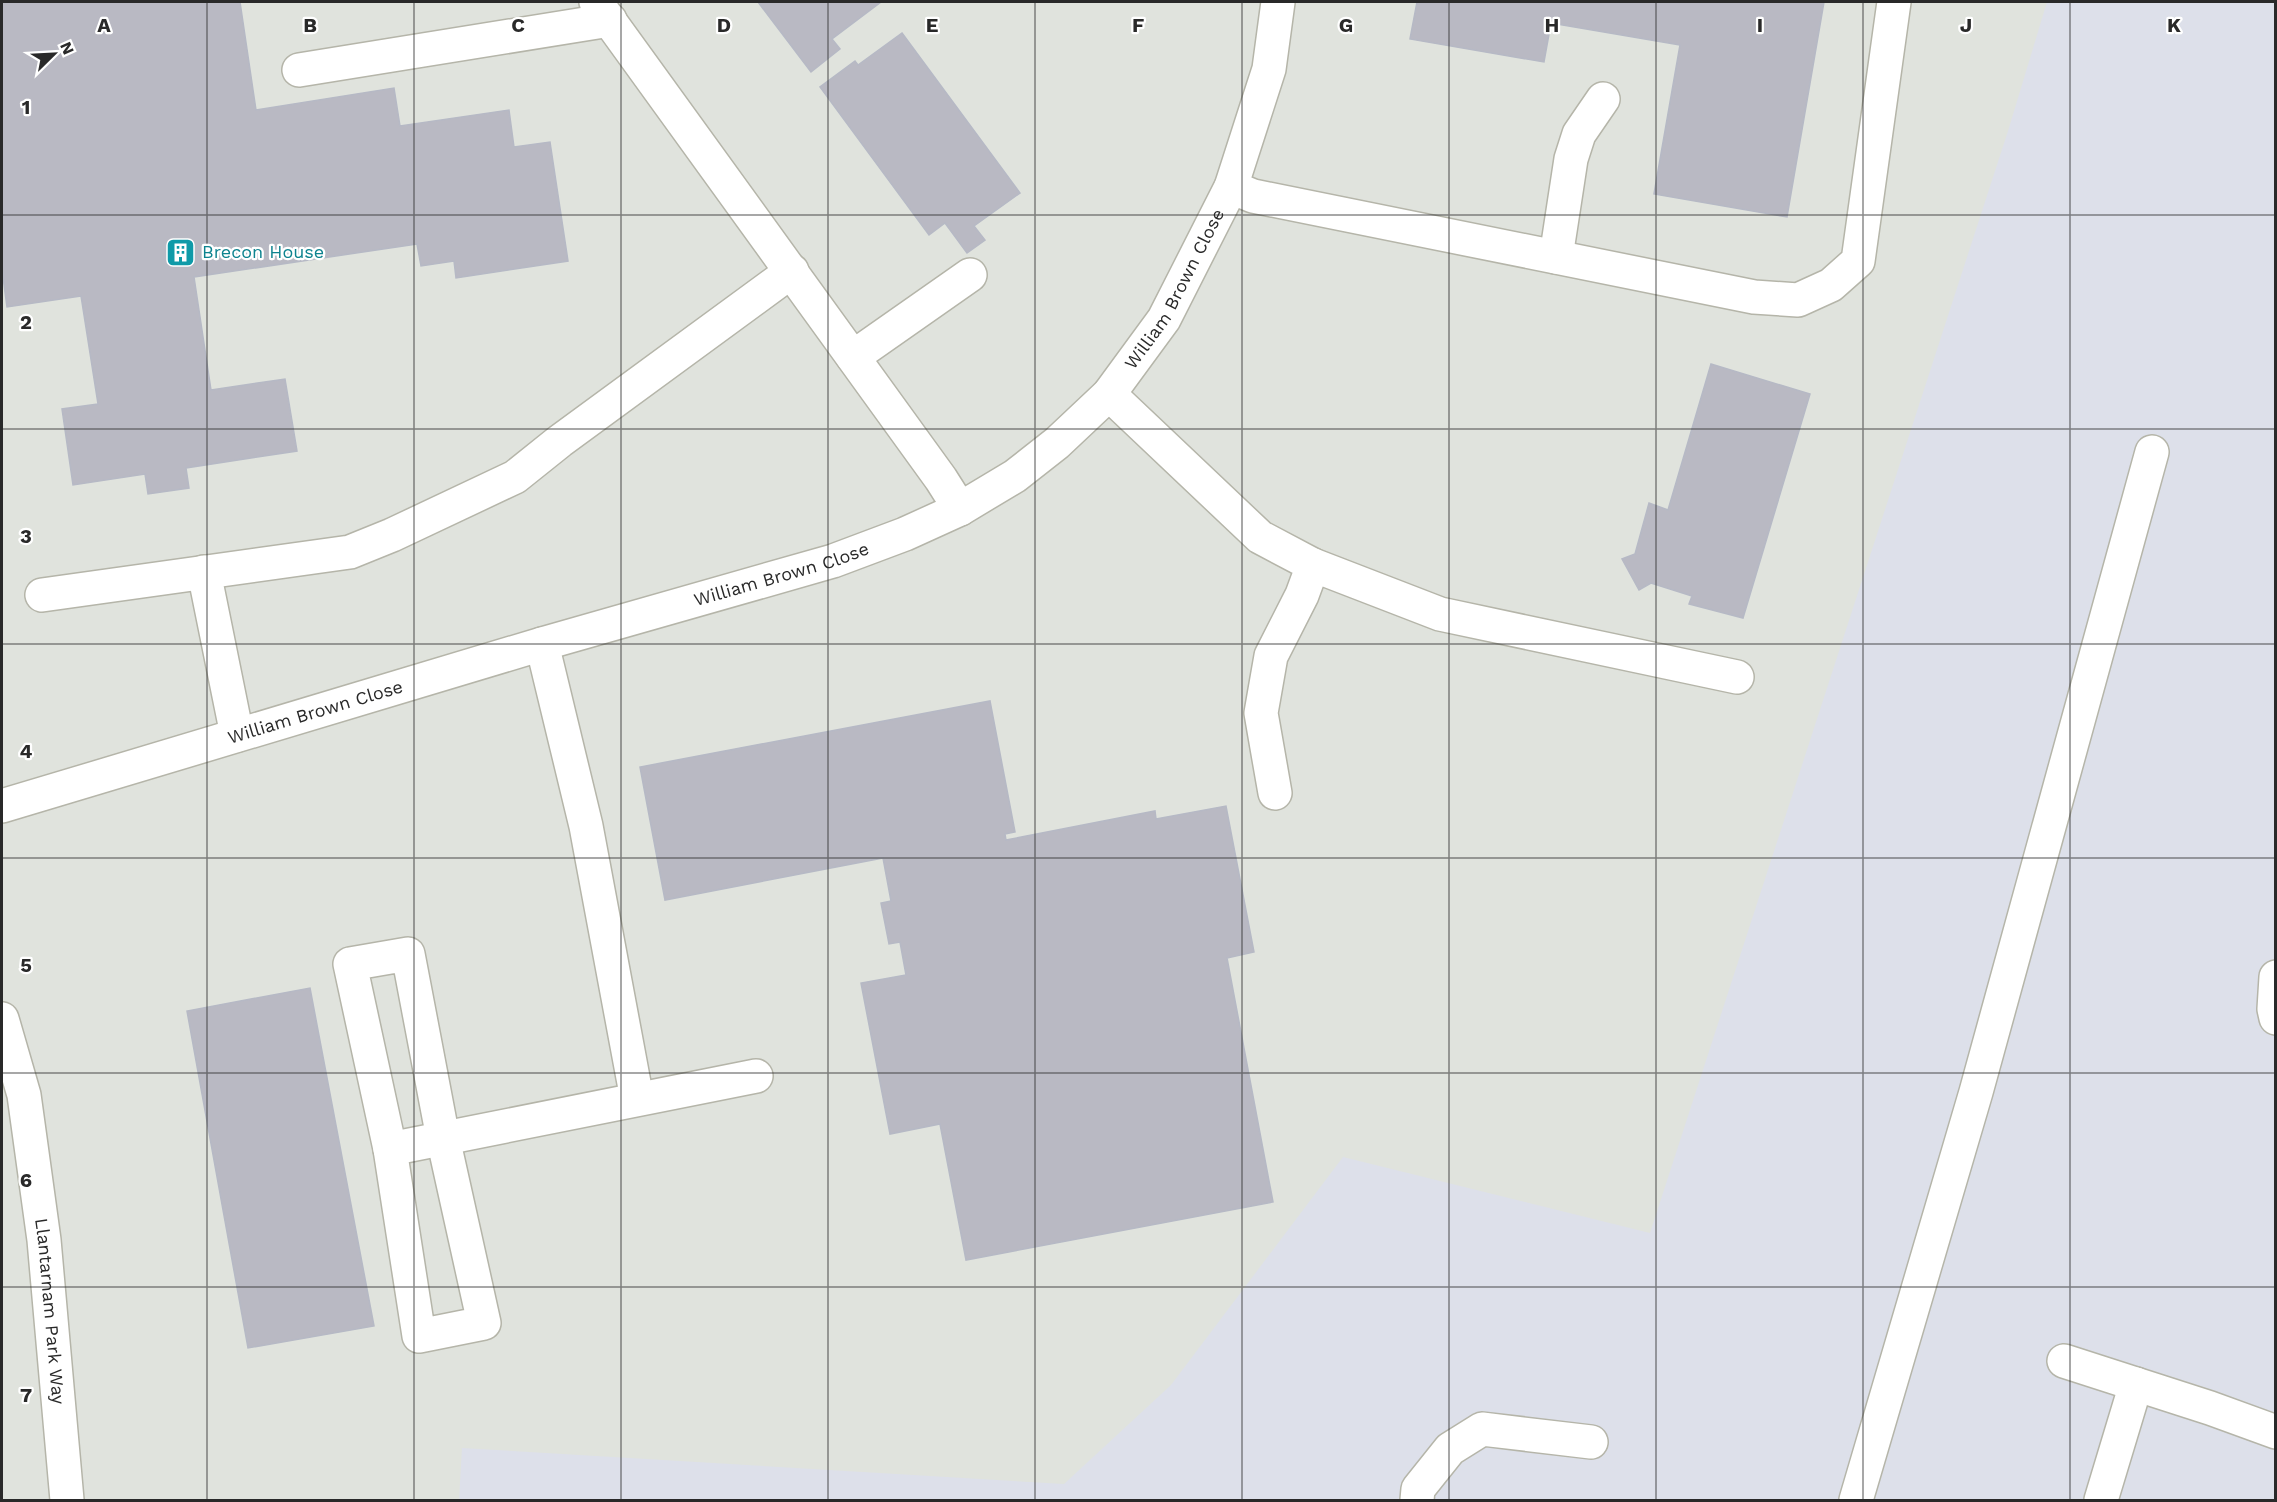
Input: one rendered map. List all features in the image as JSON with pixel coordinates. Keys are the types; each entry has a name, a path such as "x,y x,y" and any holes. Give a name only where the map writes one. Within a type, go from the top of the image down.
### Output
{"street":[{"name":"William Brown Close","path":"2,806 542,644 833,561 905,534 960,509 1015,476 1057,443 1109,393 1164,319 1231,187 1269,69 1278,2"},
{"path":"1231,187 1253,196 1754,297 1798,300 1831,285 1858,261 1894,2"},
{"path":"298,70 603,11 854,357 960,509"},
{"path":"1556,257 1571,159 1580,134 1603,99"},
{"path":"42,595 350,552 392,535 516,477 560,441 792,272"},
{"path":"854,357 970,275"},
{"path":"1109,393 1260,537 1313,565 1440,614 1737,678"},
{"path":"1856,1500 1976,1092 2152,452"},
{"path":"1275,793 1261,713 1271,656 1302,595 1313,565"},
{"path":"204,572 237,735"},
{"path":"542,644 586,826 637,1099"},
{"path":"408,954 443,1138 484,1323 419,1336 390,1149 350,964 408,954"},
{"path":"2276,978 2274,1009 2276,1018"},
{"name":"Llantarnam Park Way","path":"2,1019 24,1095 44,1240 67,1500"},
{"path":"390,1149 756,1076"},
{"path":"2064,1361 2276,1432"},
{"path":"2100,1500 2136,1384"},
{"path":"1417,1500 1418,1489 1450,1449 1482,1429 1591,1442"}],"shaded area":[{"path":"2,2 2047,2 2008,131 1650,1233 1343,1157 1171,1385 1064,1484 462,1448 459,1500 2,1500"}],"building":[{"name":"Brecon House","path":"2,2 240,2 256,110 394,88 400,126 509,110 514,147 550,142 568,261 456,278 454,261 421,266 417,244 194,277 211,390 285,379 297,451 186,468 189,488 148,494 145,474 73,485 62,409 98,404 81,296 7,307 2,270"},
{"path":"758,2 881,2 832,39 840,49 811,72"},
{"path":"1417,2 1824,2 1787,217 1654,194 1680,45 1551,23 1544,62 1410,39"},
{"path":"902,33 1020,193 974,226 985,240 967,253 945,223 929,235 820,87 855,61 858,65"},
{"path":"1711,364 1810,394 1743,618 1689,604 1692,596 1651,583 1639,590 1622,559 1635,554 1649,503 1668,510"},
{"path":"990,701 1015,832 1005,834 1006,840 1155,811 1156,819 1226,806 1254,952 1227,958 1273,1202 966,1260 940,1124 890,1134 861,983 906,975 900,942 889,944 881,903 891,901 883,858 665,900 640,767"},
{"path":"310,988 374,1326 248,1348 187,1011"}],"place":[{"name":"Brecon House","path":"181,252"}]}
